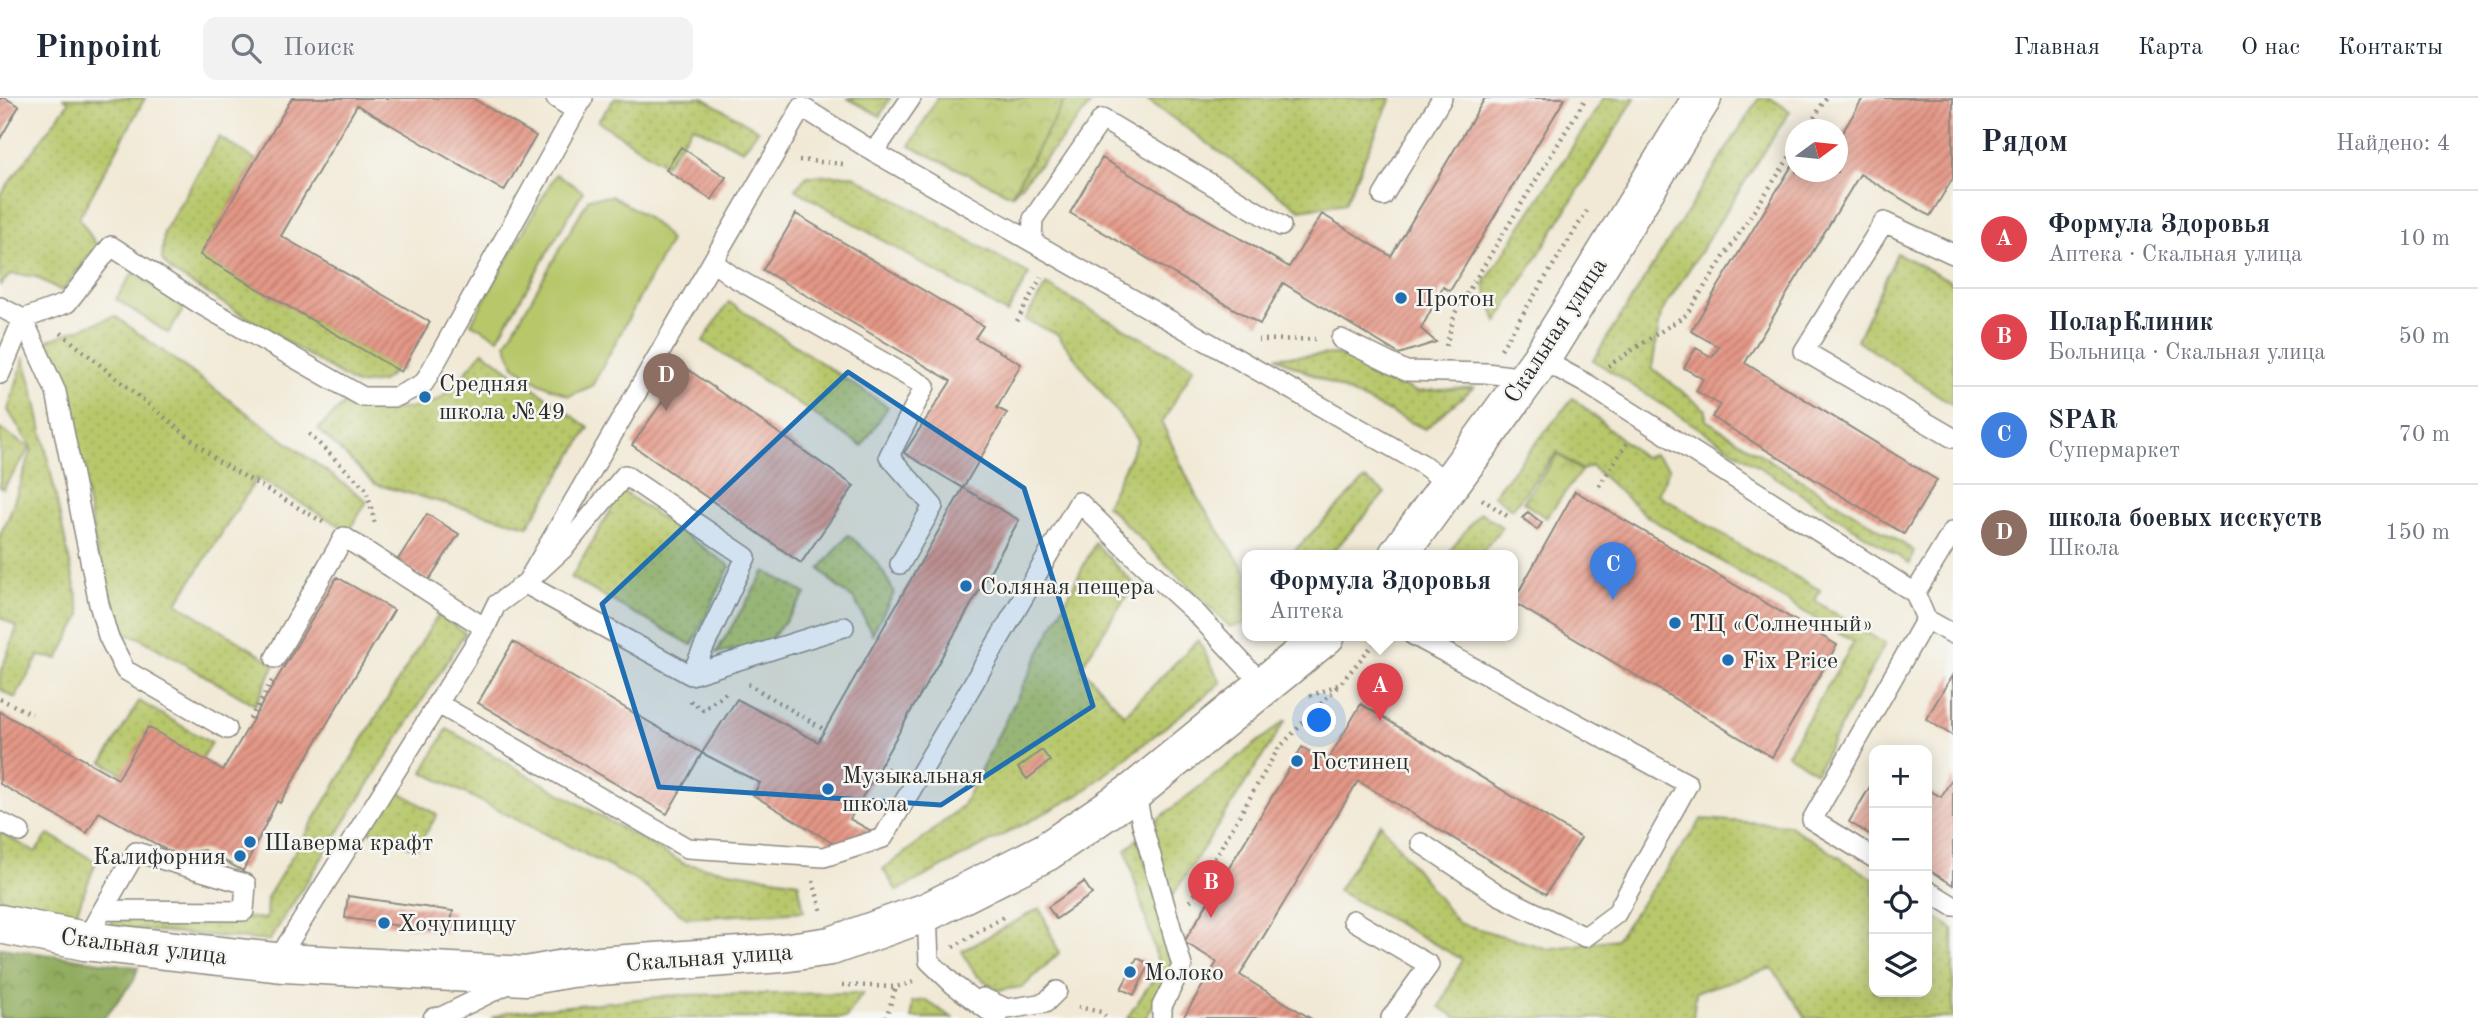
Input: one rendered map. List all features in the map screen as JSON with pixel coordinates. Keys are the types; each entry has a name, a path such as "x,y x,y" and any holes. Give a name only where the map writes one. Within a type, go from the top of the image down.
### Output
{"street":[{"name":"Скальная улица","path":"1403,550 1462,488 1702,98"},
{"name":"Скальная улица","path":"0,925 94,926 284,963 526,976 570,968 782,953 831,946 927,912 1046,852 1135,791 1319,641"}],"lane":[{"path":"0,374 23,319 67,303 111,246 200,304 363,397 396,397 424,383 579,104 556,98"},
{"path":"874,152 911,98"},
{"path":"1383,196 1442,98"},
{"path":"527,582 713,262 794,102 874,152 1462,488"},
{"path":"1032,240 1033,219 1102,119 1281,226"},
{"path":"1953,254 1884,222 1804,351 1953,438"},
{"path":"713,262 732,276 925,386 889,456 933,506 900,564"},
{"path":"0,307 23,319 56,391 99,604 108,636 125,670 227,729"},
{"path":"1340,339 1406,371 1486,373 1534,368 1587,384 1914,593 1926,619 1953,634"},
{"path":"284,963 285,948 485,628 495,605 527,582 565,547 625,475 746,556 691,675"},
{"path":"437,703 687,848 824,858 883,838 1079,502 1198,614 1264,686"},
{"path":"1914,593 1953,531"},
{"path":"275,658 344,537 485,628"},
{"path":"527,582 533,588 691,675 844,627"},
{"path":"1869,855 1812,820 1926,619"},
{"path":"1421,843 1499,895 1585,937 1616,914 1688,784 1424,641"},
{"path":"1135,791 1182,966 1162,1006 1162,1018"},
{"path":"0,822 20,832"},
{"path":"136,852 246,884 244,911 94,926 136,852"},
{"path":"1932,893 1953,906"},
{"path":"927,912 929,961 954,985 998,1018"},
{"path":"1353,920 1429,965 1391,1018"},
{"path":"433,1018 441,1017 526,976"},
{"path":"954,985 1007,1009 1045,1003 1057,992"}],"path":[{"path":"1455,313 1586,98"},
{"path":"1814,119 1826,98"},
{"path":"797,159 844,164"},
{"path":"1587,384 1602,370 1686,315 1785,164"},
{"path":"1017,321 1045,271"},
{"path":"58,330 218,461 329,525"},
{"path":"1271,340 1340,339"},
{"path":"1599,486 1636,430"},
{"path":"309,434 366,489"},
{"path":"1462,488 1510,519"},
{"path":"1172,931 1278,749 1340,684"},
{"path":"0,699 32,714"},
{"path":"810,870 824,921"},
{"path":"842,985 896,987 912,983 929,961 958,944"},
{"path":"886,1018 896,987"}],"highlighted area":[{"path":"848,372 1024,488 1093,706 941,805 659,787 602,604"}],"green space":[{"path":"64,98 145,98 79,218 97,246 62,291 34,276 11,274 0,285 0,195 69,102"},
{"path":"615,98 703,98 758,130 743,150 693,126 665,165 598,121"},
{"path":"847,98 890,98 880,116"},
{"path":"937,98 1066,98 1011,195 910,146"},
{"path":"1066,98 1095,98 1011,196"},
{"path":"1145,98 1391,98 1345,203 1300,210"},
{"path":"1604,98 1635,98 1497,322 1484,284"},
{"path":"1759,98 1770,98 1790,111 1661,313 1652,368 1706,410 1706,420 1914,551 1910,564 1593,360"},
{"path":"219,137 256,160 201,255 397,369 382,382 357,385 171,271 162,260 164,232"},
{"path":"556,174 583,191 498,338 471,323"},
{"path":"852,175 1029,274 1007,313 795,189 807,176"},
{"path":"612,196 652,221 670,241 592,386 569,396 540,383 514,366 506,343 589,198"},
{"path":"1897,253 1953,282 1953,405 1857,340"},
{"path":"133,273 185,307 168,333 116,299"},
{"path":"1046,285 1194,367 1162,423 1196,496 1242,565 1242,624 1230,627 1106,505 1138,440 1057,334 1025,320"},
{"path":"729,302 888,407 862,446 703,341"},
{"path":"115,316 367,501 349,531 257,478 177,603 275,664 255,705 138,637 111,632 69,398 43,342"},
{"path":"483,351 589,428 528,526 375,484 318,429 344,404 408,409 432,403 453,387"},
{"path":"1336,354 1416,392 1474,387 1425,429 1276,357"},
{"path":"24,359 35,398 81,615 58,659 39,656 15,698 0,689 0,675 17,627 0,617 0,534 8,519 32,449 8,410"},
{"path":"1573,398 1644,458 1653,454 1670,468 1658,494 1744,548 1820,590 1815,601 1885,644 1816,772 1787,754 1854,642 1648,517 1591,466 1582,470 1557,452 1512,509 1493,495"},
{"path":"0,429 30,448 3,489 0,487"},
{"path":"1558,454 1581,471 1546,518 1523,502"},
{"path":"1365,479 1385,493 1334,550 1295,550"},
{"path":"622,491 730,566 692,645 571,578"},
{"path":"1480,512 1502,527 1484,550 1451,550"},
{"path":"848,535 875,561 894,593 872,634 855,600 820,569"},
{"path":"1095,543 1134,584 1081,667 1124,715 1198,640 1221,683 1079,795 897,891 883,869 963,805"},
{"path":"765,571 806,594 767,644 716,653"},
{"path":"438,615 465,633 269,941 111,927 113,916 223,916 266,919 267,898"},
{"path":"139,701 211,743 202,759 121,773 103,762"},
{"path":"1286,720 1171,898 1149,826"},
{"path":"447,729 685,864 798,882 804,911 687,918 634,879 423,772"},
{"path":"394,788 437,815 416,849 368,831"},
{"path":"1702,819 1788,825 1869,876 1869,997 1932,997 1932,915 1953,929 1953,1018 1806,1018 1772,968 1696,992 1693,1018 1457,1018 1440,1007 1462,959 1338,891 1380,823 1458,923 1548,949 1616,939"},
{"path":"0,832 35,852 49,834 96,862 75,916 0,898"},
{"path":"1138,838 1176,963 1146,1018 1127,1018 1160,969 1126,850"},
{"path":"1040,908 1059,953 1023,987 998,990 976,975 962,951"},
{"path":"0,948 138,967 134,980 104,1018 0,1018"},
{"path":"863,993 846,1018 491,1018 508,1012 679,995"},
{"path":"925,1000 953,1018 912,1018 912,1002"}],"building":[{"path":"0,98 19,106 0,139"},
{"path":"292,98 472,98 536,136 504,191 357,105 281,236 430,322 401,372 200,255"},
{"path":"1485,98 1565,98 1450,291 1443,287 1421,329 1436,342 1399,354 1283,283 1260,324 1070,213 1102,158 1289,267 1322,214 1391,256"},
{"path":"1863,98 1953,98 1953,178 1930,216 1860,174 1745,363 1937,480 1904,534 1712,417 1720,405 1696,391 1703,379 1684,368 1696,348 1712,357 1719,347 1691,331 1785,177 1785,182 1848,182 1848,123"},
{"path":"681,147 726,177 712,200 666,170"},
{"path":"796,214 983,326 975,338 1021,364 997,408 1007,413 963,488 904,453 951,381 763,270"},
{"path":"686,368 854,486 801,563 632,445"},
{"path":"963,488 1019,520 850,819 875,833 834,844 753,795 760,783 702,753 737,699 818,742"},
{"name":"ТЦ «Солнечный»","path":"1575,491 1837,645 1772,757 1518,605 1518,593"},
{"path":"1528,512 1542,523 1537,530 1523,518"},
{"path":"427,514 459,534 428,581 397,561"},
{"path":"337,577 394,610 280,803 277,801 243,871 204,850 174,854 99,812 87,833 0,784 0,712 118,779 148,727 223,770"},
{"path":"513,642 702,753 667,814 478,703"},
{"path":"1953,674 1953,736 1926,719"},
{"path":"1361,704 1581,838 1546,894 1358,781 1240,975 1310,1018 1183,1018 1217,962 1184,942 1302,747 1327,762"},
{"path":"1042,750 1050,761 1027,779 1018,768"},
{"path":"1953,777 1953,885 1932,872 1932,792 1941,797"},
{"path":"1869,788 1869,834 1849,822"},
{"path":"1084,882 1092,894 1056,919 1048,907"},
{"path":"348,896 453,911 449,933 345,918"},
{"path":"1137,958 1150,964 1134,995 1121,989"}],"place":[{"name":"Протон","path":"1401,298"},
{"name":"Средняя школа №49","path":"425,397"},
{"name":"школа боевых исскуств","path":"666,411"},
{"name":"Соляная пещера","path":"966,586"},
{"name":"SPAR","path":"1613,600"},
{"name":"ТЦ «Солнечный»","path":"1675,623"},
{"name":"Fix Price","path":"1728,660"},
{"name":"Формула Здоровья","path":"1380,721"},
{"name":"Гостинец","path":"1297,761"},
{"name":"Музыкальная школа","path":"828,789"},
{"name":"Шаверма крафт","path":"250,842"},
{"name":"Калифорния","path":"240,856"},
{"name":"ПоларКлиник","path":"1211,918"},
{"name":"Хочупиццу","path":"384,923"},
{"name":"Молоко","path":"1130,972"}]}
